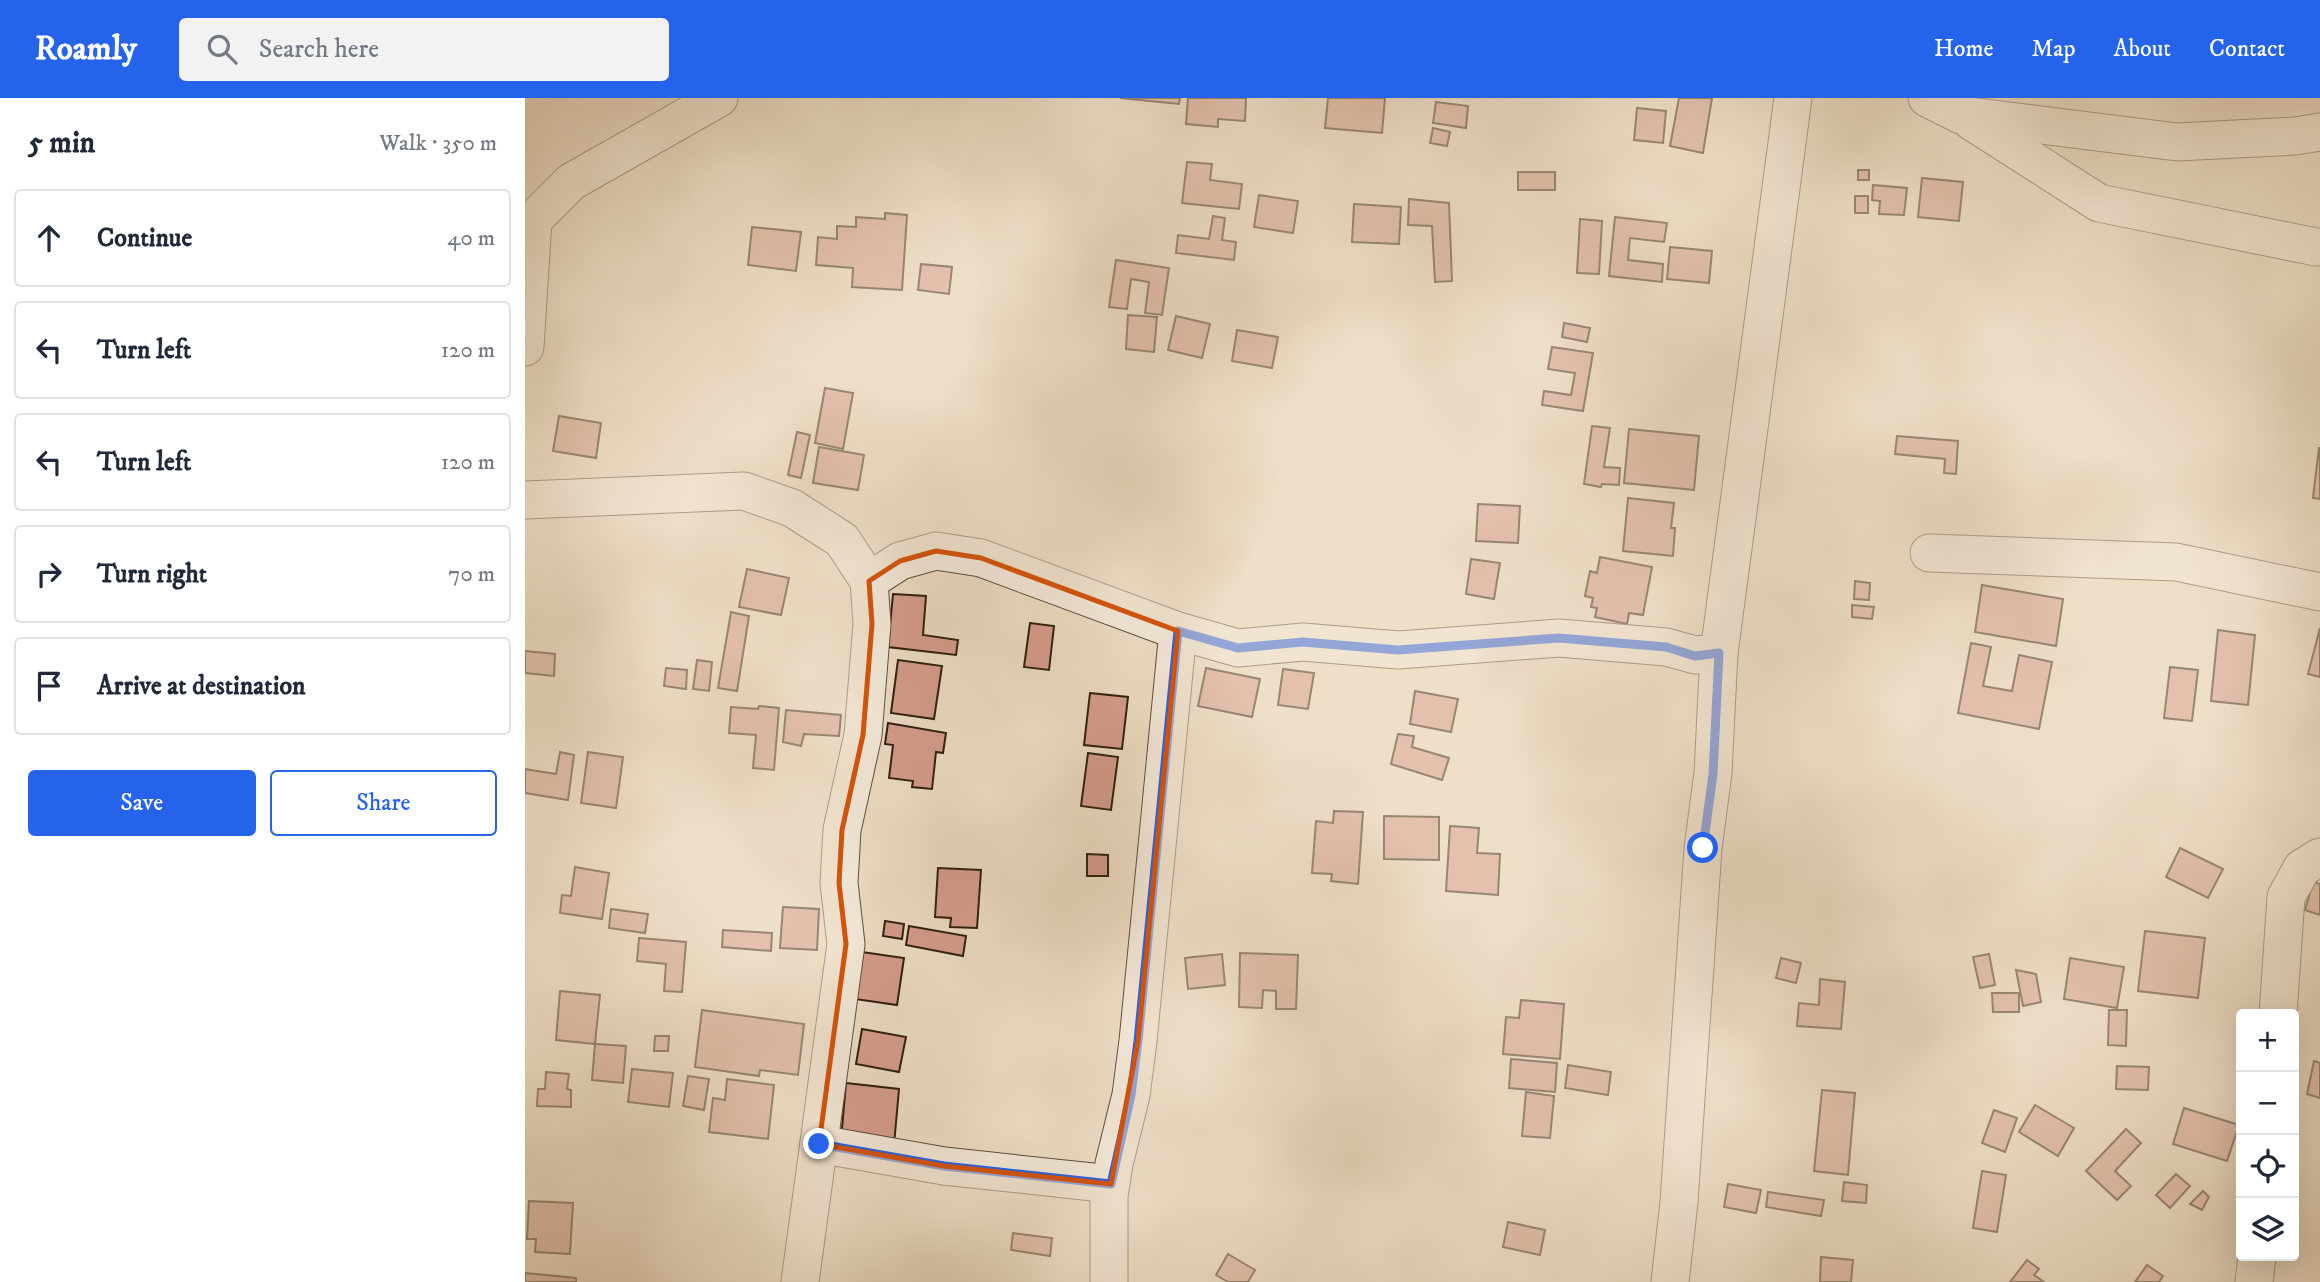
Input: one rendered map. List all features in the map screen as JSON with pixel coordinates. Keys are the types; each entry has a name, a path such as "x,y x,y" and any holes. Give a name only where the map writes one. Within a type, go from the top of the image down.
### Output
{"street":[{"path":"525,347 533,220 571,182 719,98"},
{"path":"1670,1282 1679,1202 1703,848 1713,774 1719,653 1793,98"},
{"path":"1927,98 1961,115 2099,203 2316,247"},
{"path":"1961,115 2177,142 2295,136 2320,132"},
{"path":"525,500 744,491 792,508 842,540 869,581 872,624 863,735 842,830 839,883 846,944 800,1282"},
{"path":"869,581 900,561 936,551 981,558 1178,631 1238,648 1303,642 1398,650 1559,638 1666,647 1695,656 1719,653"},
{"path":"1929,553 2176,562 2320,592"},
{"path":"1109,1282 1109,1196 1131,1095 1138,1041 1178,631"},
{"path":"2278,1009 2286,897 2302,868 2320,857"},
{"path":"819,1144 944,1166 1111,1184"},
{"path":"2254,1282 2256,1261"}],"highlighted area":[{"path":"936,551 981,558 1178,631 1138,1041 1111,1184 944,1166 819,1144 846,944 839,883 842,830 863,735 872,624 869,581 900,561"}],"building":[{"path":"1120,98 1180,98 1179,104"},
{"path":"1188,98 1246,98 1245,121 1218,119 1218,127 1186,124"},
{"path":"1328,98 1385,98 1382,133 1325,128"},
{"path":"1679,98 1712,98 1703,153 1670,146"},
{"path":"1436,102 1468,106 1466,128 1433,123"},
{"path":"1637,108 1666,111 1663,143 1634,140"},
{"path":"1433,128 1450,132 1447,146 1430,143"},
{"path":"1187,162 1212,164 1210,180 1242,184 1239,209 1182,203"},
{"path":"1858,170 1869,170 1869,180 1858,180"},
{"path":"1518,172 1555,172 1555,190 1518,190"},
{"path":"1922,178 1963,182 1959,221 1918,217"},
{"path":"1873,185 1907,188 1904,215 1879,214 1880,201 1872,200"},
{"path":"1259,195 1298,201 1293,233 1254,227"},
{"path":"1855,196 1868,196 1868,213 1855,213"},
{"path":"1409,199 1449,203 1452,281 1435,282 1432,226 1408,225"},
{"path":"1354,204 1401,207 1399,244 1352,242"},
{"path":"885,213 907,215 902,290 852,287 853,268 816,265 818,237 837,239 837,226 856,227 856,217 885,219"},
{"path":"1213,216 1225,218 1222,240 1236,242 1234,260 1176,253 1178,235 1209,239"},
{"path":"1615,217 1667,223 1664,242 1630,238 1628,260 1663,264 1662,282 1609,276"},
{"path":"1580,219 1602,221 1599,274 1577,273"},
{"path":"752,227 801,232 796,271 748,265"},
{"path":"1670,247 1712,251 1709,283 1667,279"},
{"path":"1116,260 1169,268 1162,315 1145,313 1149,282 1131,279 1127,309 1109,307"},
{"path":"921,264 952,267 949,294 918,290"},
{"path":"1128,315 1157,317 1154,352 1126,349"},
{"path":"1176,316 1210,324 1202,358 1168,350"},
{"path":"1564,323 1590,328 1587,342 1562,337"},
{"path":"1237,330 1278,337 1272,368 1232,361"},
{"path":"1552,347 1593,353 1583,411 1542,405 1544,391 1571,395 1575,373 1548,369"},
{"path":"825,388 853,393 843,449 815,443"},
{"path":"559,416 601,423 596,458 553,451"},
{"path":"1592,426 1610,428 1604,467 1620,468 1619,485 1602,484 1601,487 1584,484"},
{"path":"1629,429 1699,436 1694,490 1624,483"},
{"path":"797,432 810,435 801,478 788,475"},
{"path":"1897,436 1958,441 1956,474 1944,473 1945,459 1895,454"},
{"path":"819,447 864,455 858,490 813,483"},
{"path":"2320,448 2320,499 2313,498"},
{"path":"1628,498 1674,503 1671,528 1675,528 1673,556 1623,551"},
{"path":"1478,504 1520,506 1518,543 1476,541"},
{"path":"1600,557 1652,567 1643,615 1629,613 1627,624 1595,617 1597,608 1591,607 1593,598 1585,596 1590,571 1597,573"},
{"path":"1471,559 1500,563 1494,599 1466,594"},
{"path":"747,569 789,578 781,615 739,607"},
{"path":"1855,581 1870,583 1869,600 1854,599"},
{"path":"1982,585 2063,599 2056,646 1975,632"},
{"path":"893,594 926,596 923,635 958,640 956,655 888,647"},
{"path":"1852,605 1874,607 1872,619 1852,617"},
{"path":"731,612 749,616 737,691 718,688"},
{"path":"1030,623 1054,626 1049,670 1024,667"},
{"path":"2320,628 2320,677 2308,674"},
{"path":"2218,630 2255,635 2248,705 2211,701"},
{"path":"1971,643 1991,647 1983,686 2012,691 2019,655 2052,662 2039,729 1958,713"},
{"path":"525,651 555,654 554,676 525,673"},
{"path":"697,660 712,662 709,691 693,689"},
{"path":"898,660 942,666 934,719 891,713"},
{"path":"2170,667 2198,670 2192,721 2164,718"},
{"path":"666,668 687,670 686,689 664,686"},
{"path":"1206,668 1260,679 1252,717 1198,706"},
{"path":"1283,669 1314,673 1308,709 1278,705"},
{"path":"1415,691 1458,699 1451,732 1410,724"},
{"path":"1090,693 1128,697 1122,749 1084,745"},
{"path":"759,706 779,708 774,770 753,768 756,735 729,733 731,707 758,709"},
{"path":"786,710 841,715 839,736 804,734 801,746 783,742"},
{"path":"888,723 946,733 943,753 936,752 932,789 912,787 913,781 889,778 893,745 885,744"},
{"path":"1398,734 1414,736 1412,747 1449,758 1442,780 1391,764"},
{"path":"560,752 574,755 568,800 525,793 525,769 556,774"},
{"path":"588,752 623,757 616,808 581,803"},
{"path":"1088,753 1118,757 1111,810 1081,806"},
{"path":"1334,811 1363,812 1358,884 1331,881 1332,874 1312,873 1316,821 1333,823"},
{"path":"1384,816 1439,817 1439,860 1384,859"},
{"path":"1450,826 1479,828 1477,853 1500,854 1498,895 1446,891"},
{"path":"2180,848 2223,869 2208,898 2166,877"},
{"path":"1087,854 1108,855 1108,876 1087,876"},
{"path":"575,867 609,873 602,919 560,913 562,895 571,896"},
{"path":"938,868 981,870 977,928 950,927 951,918 935,917"},
{"path":"2313,882 2320,884 2320,915 2305,910"},
{"path":"783,907 819,909 817,950 780,948"},
{"path":"611,909 648,914 645,933 609,928"},
{"path":"885,921 904,924 902,939 883,936"},
{"path":"909,926 966,936 963,956 906,945"},
{"path":"723,930 772,933 771,951 722,947"},
{"path":"2145,931 2205,938 2198,998 2138,991"},
{"path":"639,938 686,942 682,992 664,991 666,964 637,961"},
{"path":"862,952 904,958 897,1005 855,999"},
{"path":"1240,953 1298,955 1296,1009 1276,1009 1276,991 1263,990 1262,1008 1239,1007"},
{"path":"1222,954 1225,985 1188,989 1185,958"},
{"path":"1989,954 1995,985 1980,988 1973,957"},
{"path":"1781,958 1801,963 1796,983 1776,978"},
{"path":"2070,958 2124,967 2117,1008 2064,999"},
{"path":"2016,970 2036,974 2041,1002 2023,1006"},
{"path":"1820,979 1845,982 1841,1029 1797,1026 1799,1003 1819,1005"},
{"path":"560,991 600,995 595,1044 556,1040"},
{"path":"1992,993 2019,993 2019,1012 1993,1012"},
{"path":"1521,1000 1564,1004 1560,1059 1503,1054 1506,1017 1519,1018"},
{"path":"702,1010 804,1024 798,1075 760,1070 759,1076 695,1067"},
{"path":"2109,1010 2127,1010 2126,1046 2108,1045"},
{"path":"862,1029 906,1037 899,1072 856,1064"},
{"path":"655,1036 669,1036 668,1051 654,1051"},
{"path":"595,1044 626,1046 623,1083 592,1080"},
{"path":"1511,1059 1557,1063 1555,1092 1509,1088"},
{"path":"2314,1061 2320,1063 2320,1098 2307,1094"},
{"path":"1568,1065 1611,1072 1608,1095 1565,1088"},
{"path":"2117,1066 2149,1067 2148,1090 2116,1089"},
{"path":"632,1069 673,1073 669,1107 628,1102"},
{"path":"546,1072 569,1074 567,1089 571,1090 571,1107 537,1106 538,1089 545,1089"},
{"path":"688,1076 709,1079 704,1110 683,1106"},
{"path":"727,1079 774,1085 768,1139 709,1132 713,1098 725,1100"},
{"path":"846,1083 899,1089 894,1145 841,1140"},
{"path":"1822,1090 1855,1093 1848,1175 1814,1171"},
{"path":"1526,1092 1554,1096 1550,1138 1522,1136"},
{"path":"2035,1105 2074,1128 2058,1156 2019,1132"},
{"path":"2184,1108 2236,1124 2236,1134 2227,1161 2173,1144"},
{"path":"1994,1110 2017,1118 2005,1152 1982,1143"},
{"path":"2126,1129 2141,1143 2115,1171 2131,1186 2117,1200 2086,1171"},
{"path":"1982,1171 2006,1175 1997,1232 1973,1228"},
{"path":"2176,1174 2190,1186 2170,1208 2156,1195"},
{"path":"1844,1182 1867,1185 1866,1203 1842,1201"},
{"path":"1728,1184 1761,1190 1756,1213 1724,1207"},
{"path":"2203,1191 2209,1197 2202,1210 2190,1204"},
{"path":"1768,1192 1824,1200 1821,1216 1766,1207"},
{"path":"529,1201 573,1203 570,1254 535,1252 536,1239 527,1239"},
{"path":"1508,1222 1545,1230 1540,1255 1503,1247"},
{"path":"1013,1233 1052,1238 1050,1256 1011,1250"},
{"path":"1228,1254 1255,1270 1248,1282 1228,1282 1216,1275"},
{"path":"1821,1257 1853,1260 1851,1282 1820,1282"},
{"path":"2027,1260 2039,1269 2034,1275 2044,1282 2010,1282"},
{"path":"2147,1265 2163,1276 2159,1282 2135,1282"},
{"path":"525,1273 576,1278 576,1282 525,1282"}],"route":[{"path":"819,1144 944,1166 1111,1184 1131,1095 1138,1041 1178,631 1238,648 1303,642 1398,650 1559,638 1666,647 1695,656 1719,653 1713,774 1703,848"}]}
